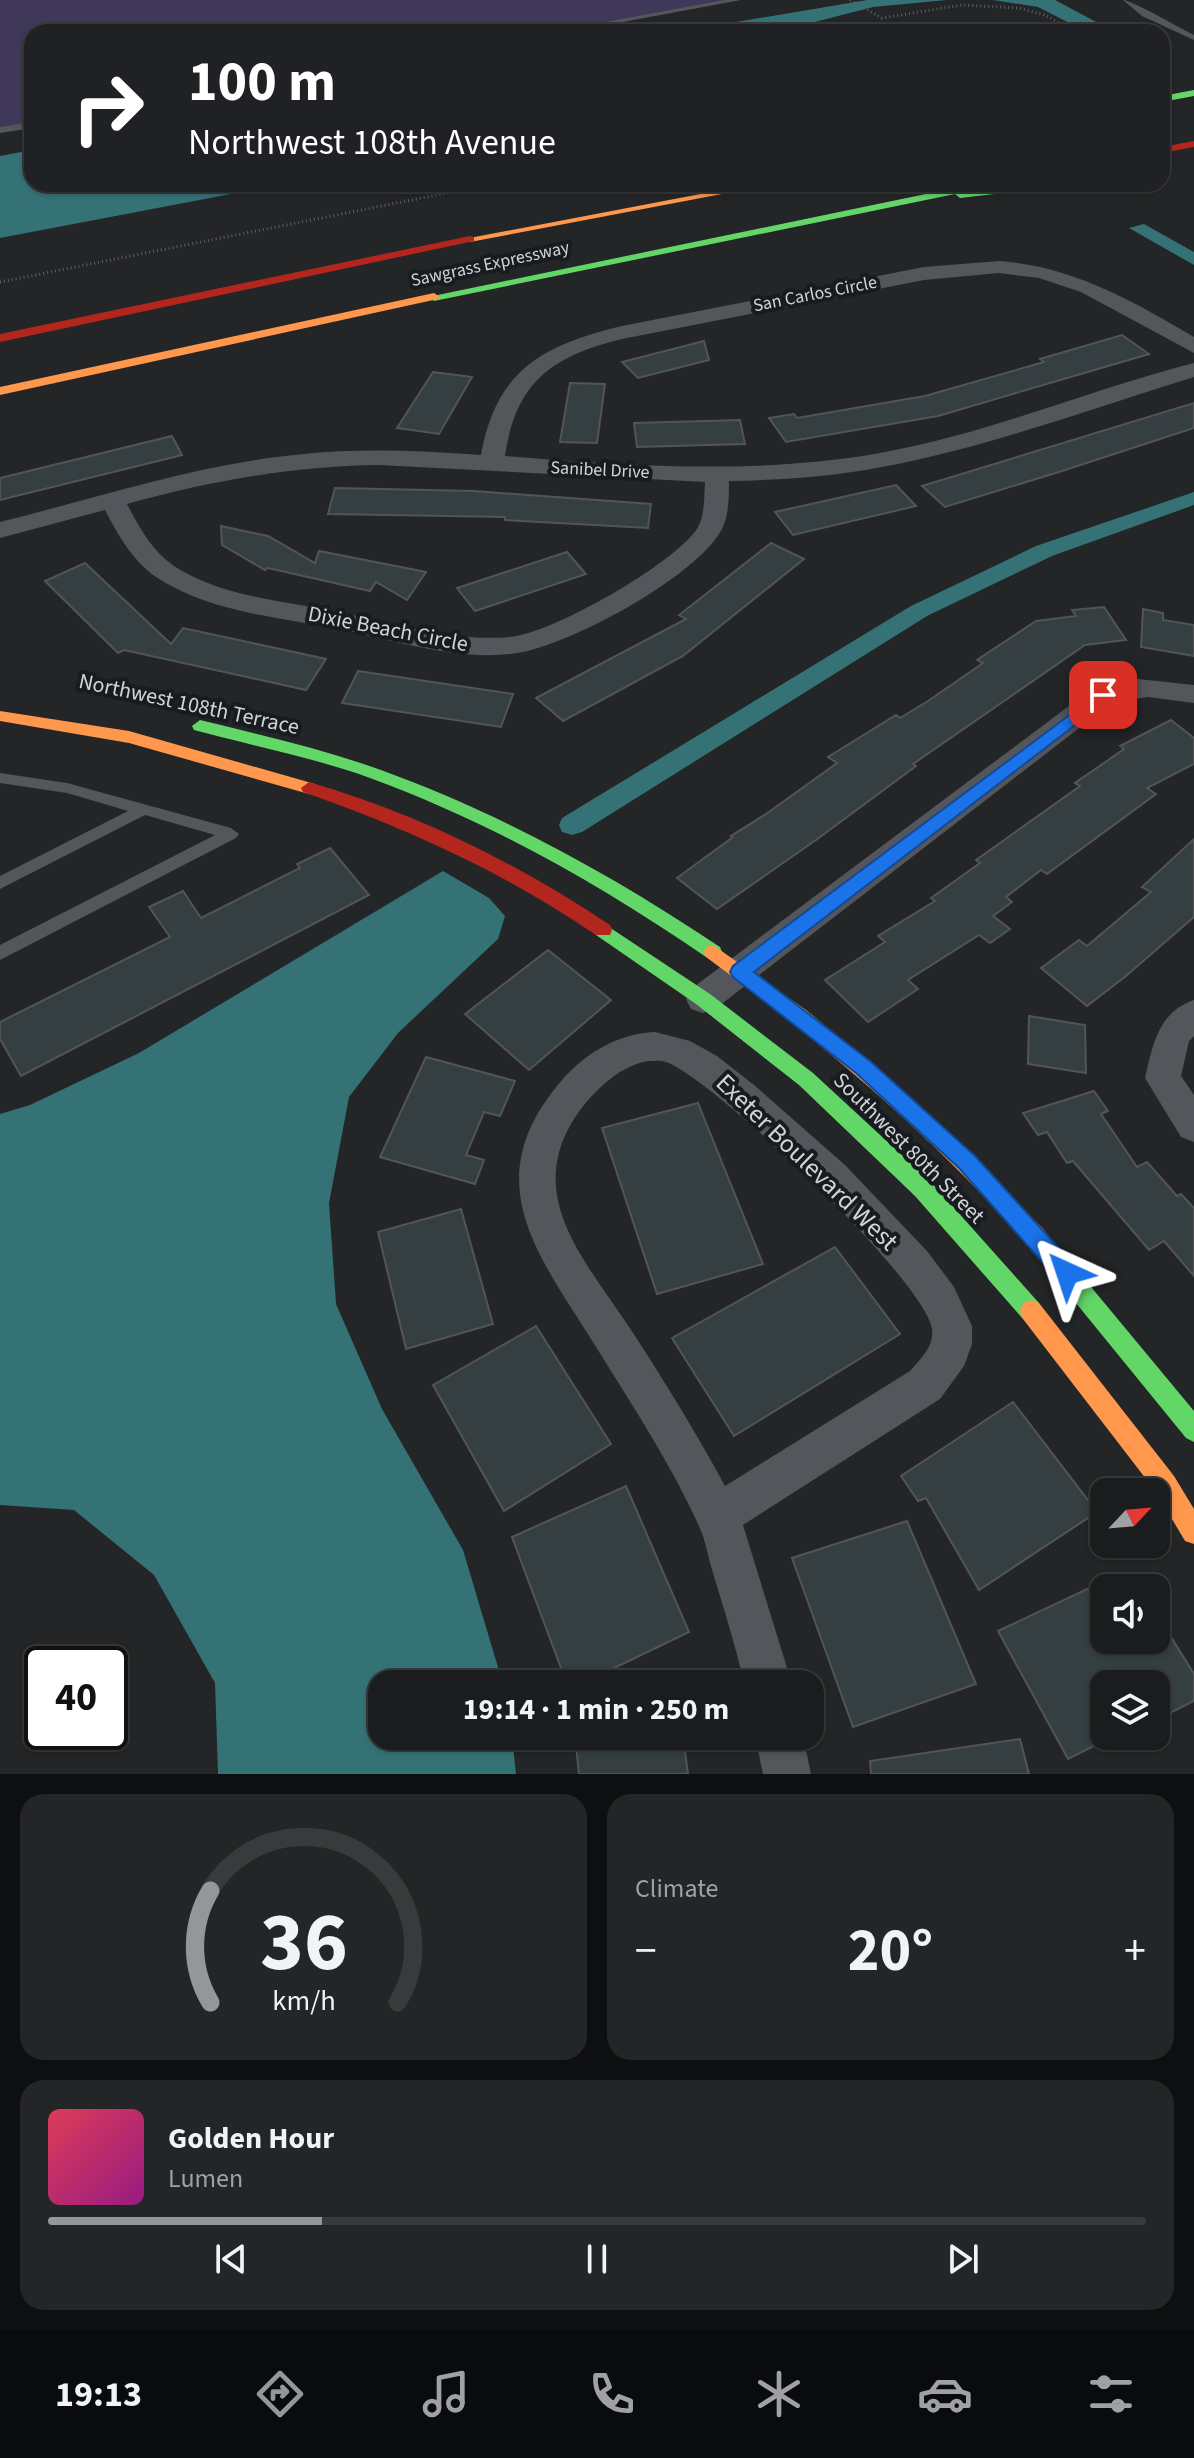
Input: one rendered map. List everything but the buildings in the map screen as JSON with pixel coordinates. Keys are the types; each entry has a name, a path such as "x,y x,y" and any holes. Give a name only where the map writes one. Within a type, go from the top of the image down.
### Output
{"main road":[{"path":"1170,98 1194,93"},
{"path":"1170,114 1194,109"},
{"path":"1170,148 1194,144"},
{"path":"1170,167 1194,163"},
{"path":"551,222 606,205 669,192"},
{"name":"Sawgrass Expressway","path":"0,338 551,222 724,192"},
{"name":"Sawgrass Expressway","path":"0,391 488,285 946,192"},
{"path":"914,198 999,192"},
{"name":"Northwest 108th Terrace","path":"0,716 129,737 246,768 370,808 472,853"},
{"name":"Northwest 108th Terrace","path":"187,723 264,741 395,782 498,827"},
{"name":"Southwest 80th Street","path":"498,827 607,883 740,972 842,1047 967,1163 1087,1296 1194,1430"},
{"name":"Southwest 80th Street","path":"472,853 575,910 703,999 806,1079 923,1189 1041,1322 1165,1485 1194,1532"}],"street":[{"name":"San Carlos Circle","path":"492,463 498,422 511,397 526,377 560,353 645,329 947,270 1016,268 1051,274 1088,287 1194,346"},
{"name":"Sanibel Drive","path":"0,530 217,474 281,463 348,458 717,474 839,467 906,455 1194,370"},
{"name":"Dixie Beach Circle","path":"114,502 147,557 187,584 259,604 455,644 491,647 530,643 564,632 689,552 708,531 715,510 717,474"},
{"path":"703,999 1103,695 1132,686 1164,687 1194,694"},
{"path":"1194,1014 1173,1034 1163,1078 1194,1126"},
{"name":"Exeter Boulevard West","path":"717,1516 925,1385 949,1357 952,1324 928,1281 852,1198 769,1119 704,1064 676,1049 647,1045 614,1056 580,1084 551,1124 537,1165 541,1211 557,1253 667,1425 717,1516 765,1670"},
{"path":"782,1750 787,1774"}],"lane":[{"path":"601,24 737,0"},
{"path":"1127,0 1165,24"},
{"path":"1170,26 1194,38"},
{"path":"0,130 24,126"},
{"path":"0,778 67,788 231,834 0,953"},
{"path":"0,883 144,809"}],"path":[{"path":"851,1 882,18 962,5 1006,7 1045,15 1061,24"},
{"path":"0,282 452,192"}],"shaded area":[{"path":"0,0 737,0 601,24 24,24 24,126 0,130"}],"water":[{"path":"867,0 947,0 873,7 807,24 724,24"},
{"path":"993,0 1055,0 1100,24 1071,24 1038,7"},
{"path":"24,152 24,192 242,192 0,238 0,156"},
{"path":"1144,224 1194,252 1194,265 1129,228"},
{"path":"443,871 489,898 505,916 498,939 398,1033 349,1097 329,1203 336,1304 382,1409 463,1550 499,1670 368,1670 368,1750 513,1750 516,1774 218,1774 215,1683 154,1575 74,1510 0,1505 0,1114 30,1105 139,1053"}],"waterway":[{"path":"572,825 919,611 1044,551 1194,498"}],"traffic: fast":[{"path":"1170,98 1194,93"},
{"path":"434,297 950,192"},
{"path":"960,195 986,192"},
{"path":"200,726 354,767 463,810 592,875 713,952"},
{"path":"603,930 703,999 806,1079 923,1189 1031,1311"},
{"path":"1035,1236 1194,1430"}],"traffic: slow":[{"path":"470,239 726,192"},
{"path":"0,391 434,297"},
{"path":"0,716 129,737 309,788"},
{"path":"713,952 799,1016 882,1084 961,1157 1035,1236"},
{"path":"1031,1311 1165,1485 1194,1532"}],"traffic: jam":[{"path":"1170,148 1194,144"},
{"path":"0,338 470,239"},
{"path":"309,788 461,848 534,886 603,930"}],"route":[{"path":"1067,1273 967,1163 842,1047 740,972 1103,695"}]}
